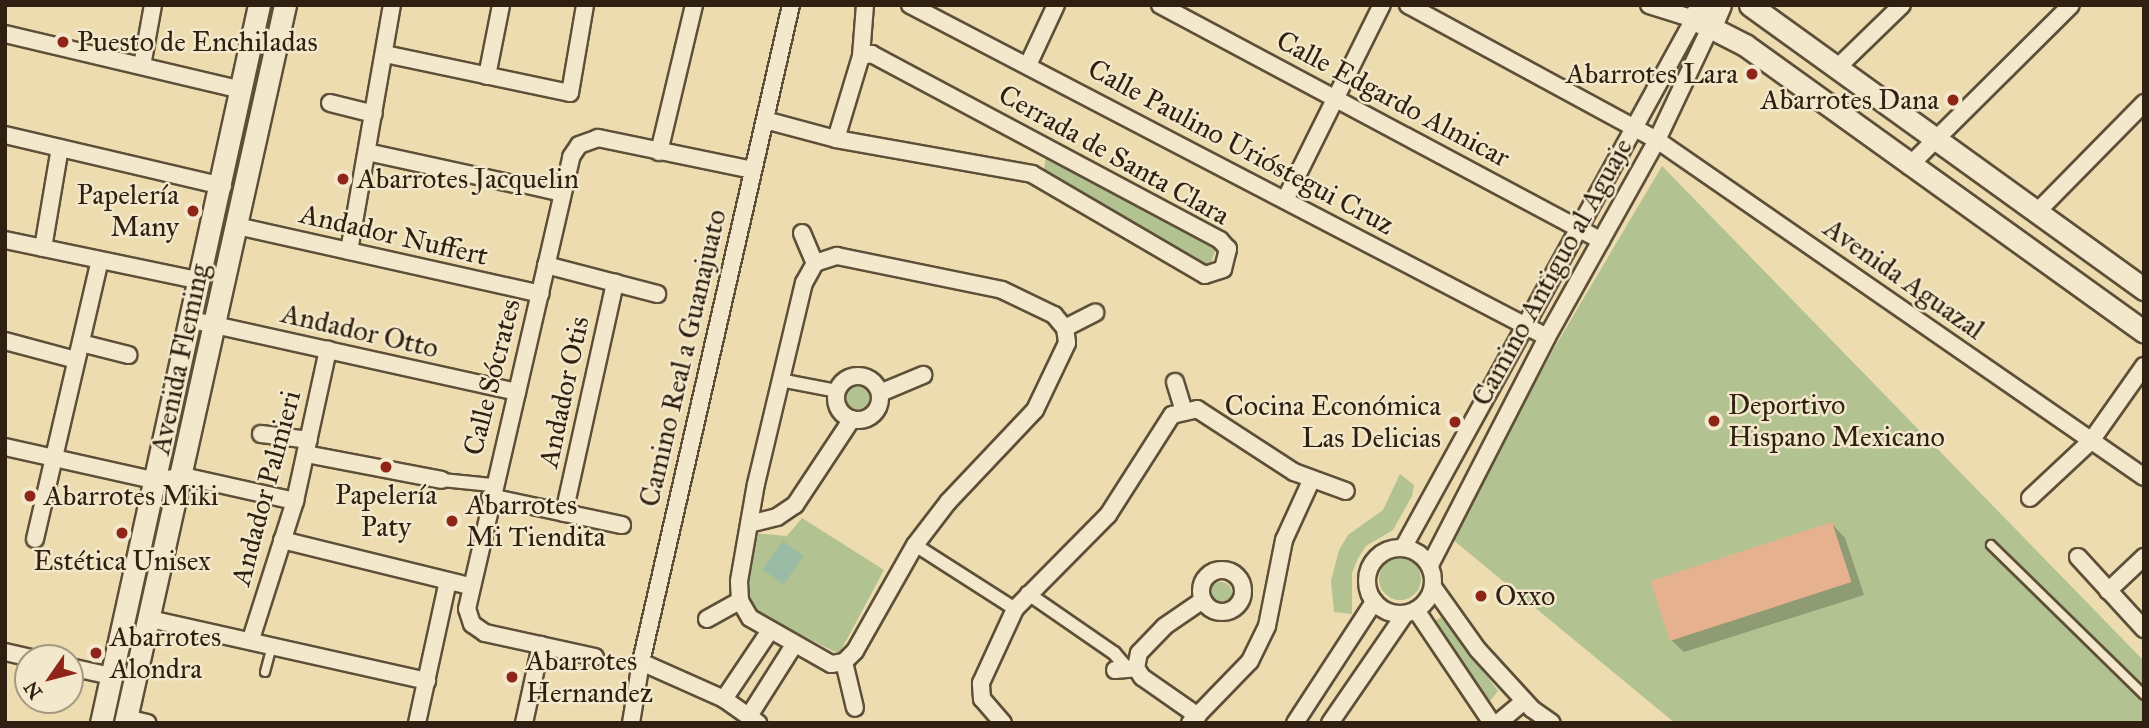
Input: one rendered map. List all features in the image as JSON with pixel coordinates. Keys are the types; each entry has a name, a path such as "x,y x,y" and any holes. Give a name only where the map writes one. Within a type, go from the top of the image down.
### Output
{"street":[{"path":"142,66 153,5"},
{"name":"Avenida Fleming","path":"101,723 223,186 259,5"},
{"name":"Avenida Fleming","path":"133,721 150,619 285,5"},
{"path":"349,251 392,5"},
{"path":"487,76 501,5"},
{"path":"385,54 570,93 585,5"},
{"path":"694,5 659,152 753,170"},
{"name":"Camino Real a Guanajuato","path":"631,723 641,662 791,5"},
{"path":"835,138 861,56 865,5"},
{"name":"Calle Paulino Urióstegui Cruz","path":"910,5 1547,337"},
{"path":"1028,65 1056,5"},
{"name":"Calle Edgardo Almicar","path":"1160,5 1601,240"},
{"path":"1285,200 1382,5"},
{"name":"Avenida Aguazal","path":"1408,5 1657,140 2144,477"},
{"path":"1649,5 1702,17 1745,45 1909,166 2144,332"},
{"name":"Camino Antiguo al Aguaje","path":"1403,548 1634,127 1702,17 1720,5"},
{"path":"1750,5 2141,282"},
{"path":"1838,67 1902,5"},
{"path":"1909,166 1936,136 2070,5"},
{"name":"Camino Antiguo al Aguaje","path":"1430,565 1547,337 1657,140 1702,17"},
{"path":"5,34 243,90"},
{"name":"Cerrada de Santa Clara","path":"765,120 835,138 1032,174 1205,275 1223,269 1228,249 1220,240 872,54 861,56"},
{"path":"330,103 374,114"},
{"path":"2039,210 2144,103"},
{"path":"5,135 223,186"},
{"name":"Calle Sócrates","path":"541,645 485,633 472,624 467,609 469,586 491,491 517,392 571,157 579,145 598,138 659,152"},
{"path":"1032,174 1044,147"},
{"path":"43,248 60,148"},
{"path":"367,152 562,195"},
{"name":"Andador Nuffert","path":"237,226 540,294"},
{"path":"802,233 815,263"},
{"path":"5,240 201,281"},
{"path":"837,256 1002,290 1054,315 1065,328 1068,343 1035,410 948,502 915,545 855,651 844,662 831,664 769,632 750,618 740,601 739,581 749,524 804,283 815,263 837,256"},
{"path":"35,539 100,260"},
{"path":"546,265 657,294"},
{"name":"Andador Otis","path":"564,513 615,283"},
{"path":"1065,328 1095,313"},
{"name":"Andador Otto","path":"192,320 517,392"},
{"path":"5,341 76,360"},
{"path":"80,343 128,355"},
{"name":"Andador Palmieri","path":"251,639 295,500 328,350"},
{"path":"2030,498 2091,440 2144,366"},
{"path":"749,524 777,517 795,505 852,419 874,414 880,393 872,380 858,375 845,380 837,391 841,412 852,419"},
{"path":"880,393 923,375"},
{"path":"780,380 837,391"},
{"path":"1175,382 1183,409"},
{"path":"1003,723 982,699 981,683 1015,608 1027,593 1108,515 1172,415 1183,409 1197,409 1311,481 1346,492"},
{"path":"261,434 622,526"},
{"path":"5,447 157,481 183,476 295,500"},
{"path":"1027,593 1114,653 1127,669 1142,677 1194,719 1250,661 1267,626 1284,540 1311,481"},
{"path":"282,540 469,586"},
{"path":"915,545 1015,608"},
{"path":"1410,612 1393,613 1374,602 1367,581 1373,561 1392,549 1403,548 1423,556 1430,565 1433,587 1478,650 1524,701 1552,723"},
{"path":"2078,557 2144,629"},
{"path":"2108,591 2144,557"},
{"path":"417,723 448,581"},
{"path":"1330,723 1410,612 1433,587"},
{"path":"1127,669 1157,635 1203,600"},
{"path":"707,619 740,601"},
{"path":"1296,723 1374,602"},
{"path":"1410,612 1492,723"},
{"path":"150,619 251,639 427,681"},
{"path":"724,699 769,632"},
{"path":"524,723 541,645 595,657"},
{"path":"641,662 724,699 753,719 793,645"},
{"path":"844,662 855,708"},
{"path":"84,670 111,676"},
{"path":"1497,723 1524,701"}],"lane":[{"path":"1991,545 2144,695"},
{"path":"265,672 272,644"}],"shaded area":[{"path":"1046,155 1217,244 1209,270 1044,170"},
{"name":"Deportivo Hispano Mexicano","path":"1662,166 2144,661 2144,723 1675,723 1452,539 1553,350"},
{"path":"857,385 866,389 870,398 866,407 857,411 848,407 844,398 848,389"},
{"path":"1400,474 1414,485 1412,496 1393,530 1366,546 1358,558 1352,573 1352,614 1334,612 1331,581 1339,550 1348,535 1383,510"},
{"path":"802,518 884,570 839,654 746,607 752,533 787,536"},
{"path":"783,541 804,556 783,585 762,569"},
{"path":"1400,558 1415,564 1421,579 1415,594 1400,600 1385,594 1379,579 1385,564"},
{"path":"1221,582 1229,585 1232,593 1229,601 1221,604 1213,601 1210,593 1213,585"},
{"path":"1443,616 1498,691 1490,701 1484,701 1435,621"}],"building":[{"path":"1832,522 1851,582 1670,641 1650,581"}],"place":[{"name":"Puesto de Enchiladas","path":"63,42"},
{"name":"Abarrotes Lara","path":"1752,74"},
{"name":"Abarrotes Dana","path":"1953,100"},
{"name":"Abarrotes Jacquelin","path":"343,179"},
{"name":"Papelería Many","path":"193,211"},
{"name":"Deportivo Hispano Mexicano","path":"1714,421"},
{"name":"Cocina Económica Las Delicias","path":"1455,422"},
{"name":"Papelería Paty","path":"386,467"},
{"name":"Abarrotes Miki","path":"30,496"},
{"name":"Abarrotes Mi Tiendita","path":"452,521"},
{"name":"Estética Unisex","path":"122,533"},
{"name":"Oxxo","path":"1481,596"},
{"name":"Abarrotes Alondra","path":"96,653"},
{"name":"Abarrotes Hernandez","path":"512,677"}]}
